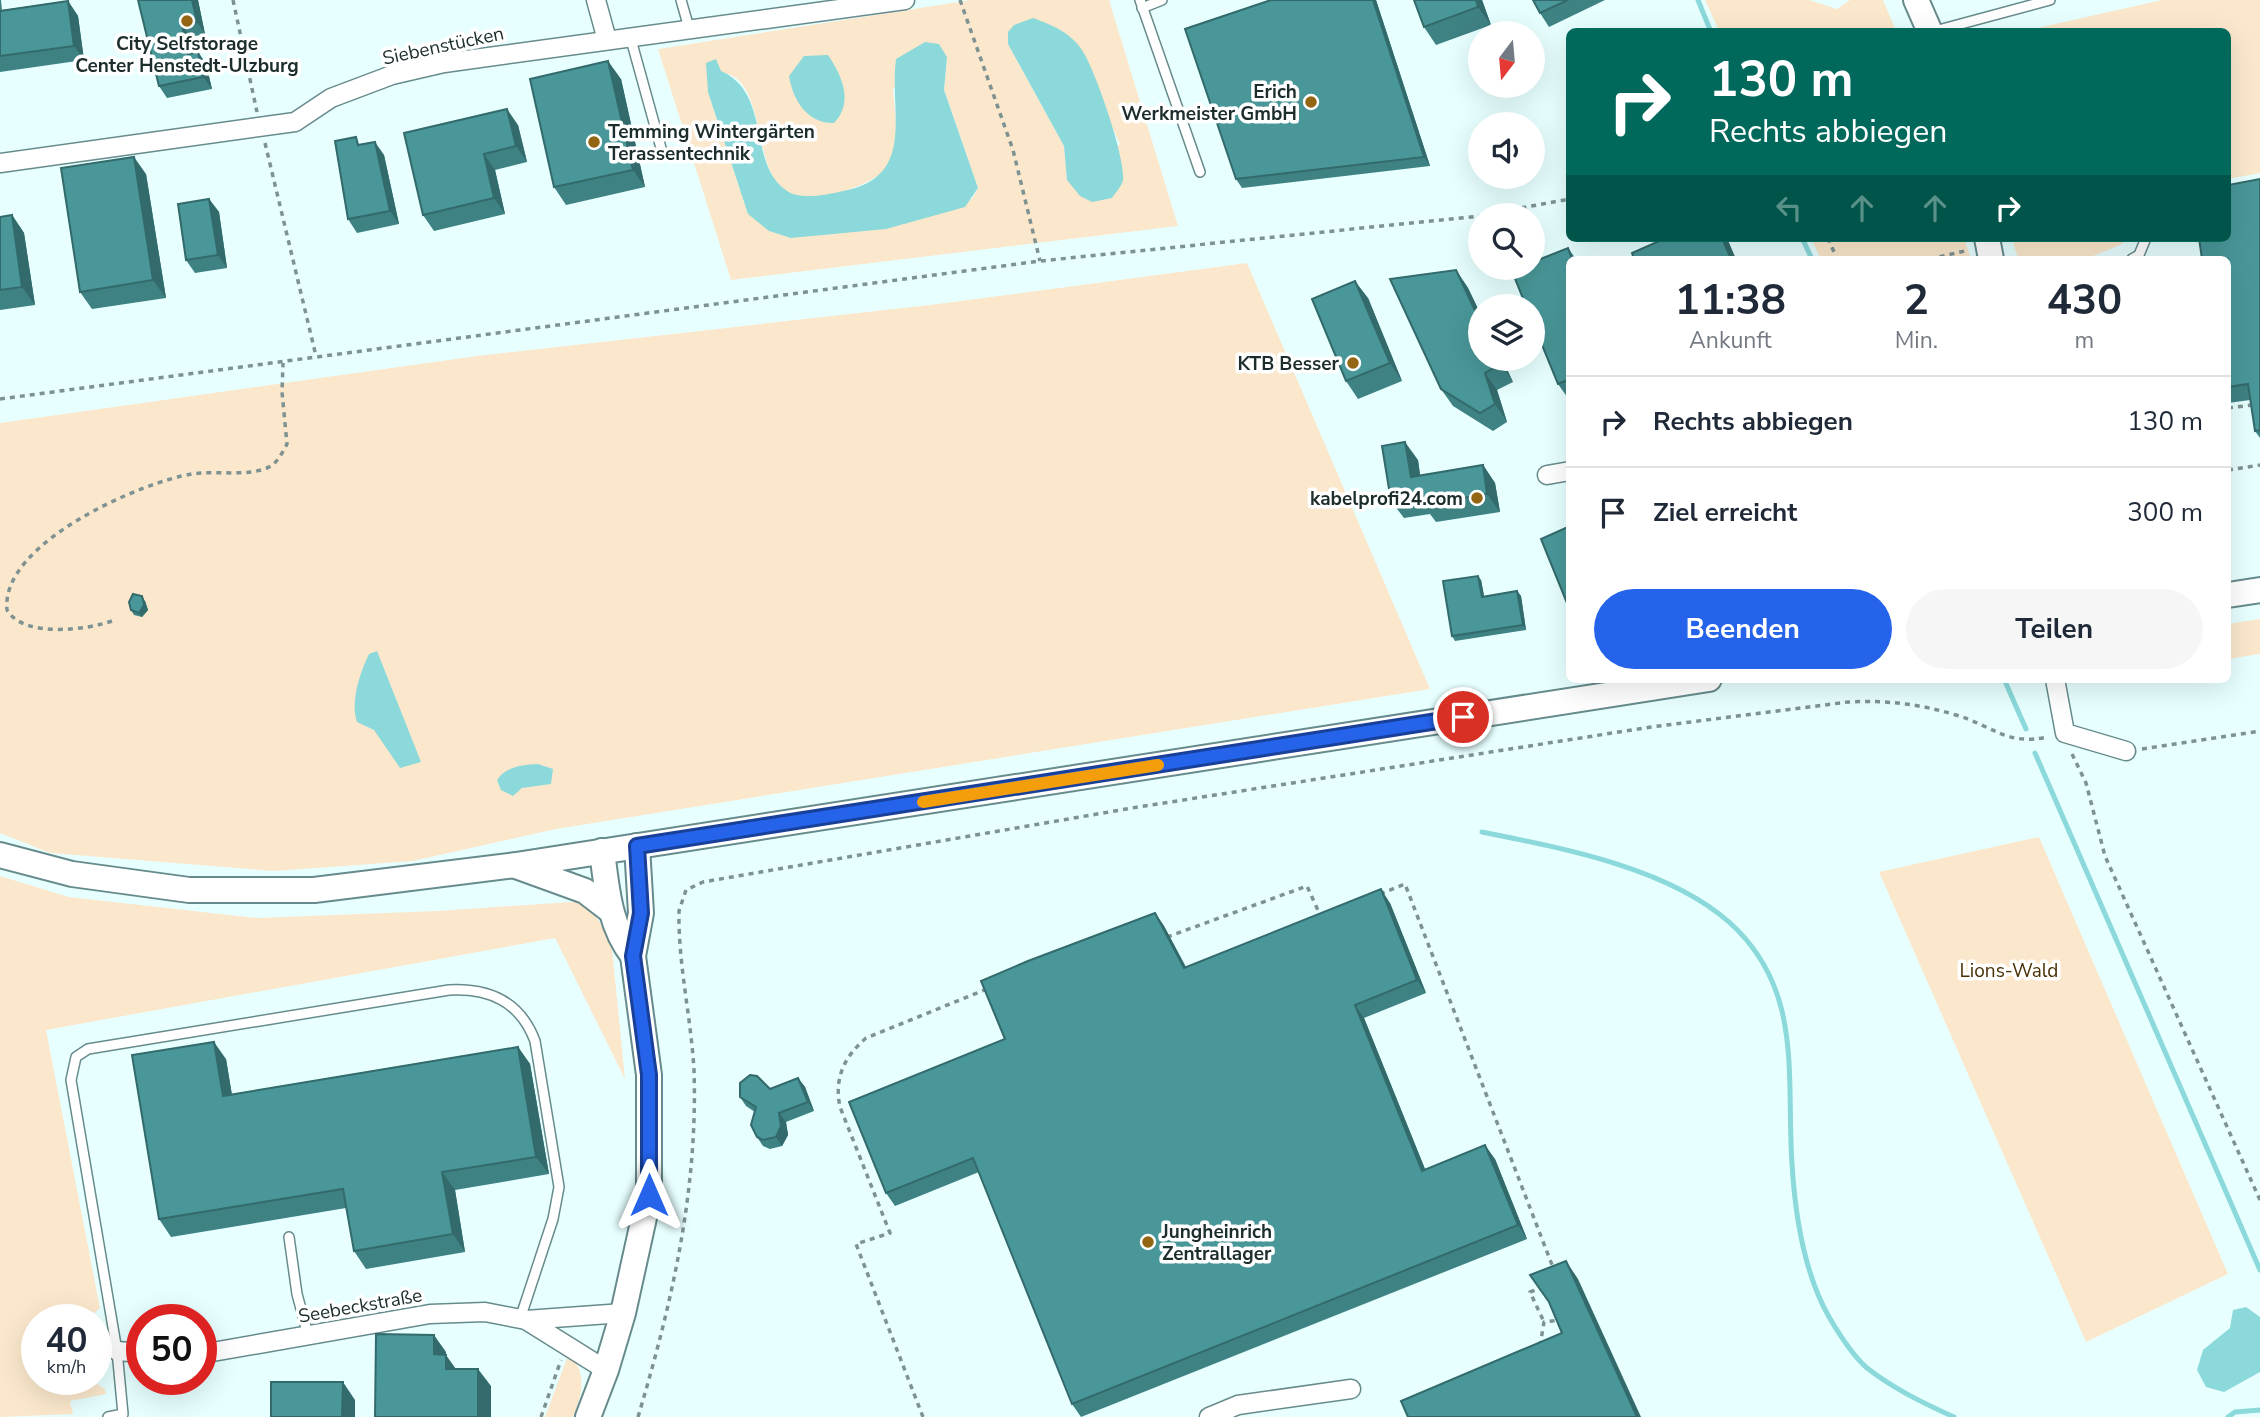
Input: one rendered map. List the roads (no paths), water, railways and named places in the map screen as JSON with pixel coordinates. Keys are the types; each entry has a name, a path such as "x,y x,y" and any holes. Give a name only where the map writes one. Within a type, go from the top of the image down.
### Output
{"main road":[{"path":"1916,0 1929,28"},
{"path":"2231,595 2260,590"},
{"path":"0,855 72,874 189,890 314,890 516,865 1683,683"},
{"path":"588,1417 623,1313 649,1195 649,1075 633,956 641,913 637,846"},
{"path":"602,851 611,911 618,936 633,956"},
{"path":"516,865 585,891 611,911"}],"street":[{"path":"596,0 607,40"},
{"name":"Siebenstücken","path":"0,163 295,122 331,98 392,75 490,55 894,1"},
{"path":"1547,474 1566,472"},
{"path":"2056,683 2064,733 2126,751"},
{"name":"Seebeckstraße","path":"217,1351 430,1314 485,1312 523,1319 623,1313"},
{"name":"Seebeckstraße","path":"523,1319 606,1370"},
{"path":"117,1351 126,1352"},
{"path":"1209,1417 1238,1405 1351,1389"}],"lane":[{"path":"681,0 689,28"},
{"path":"1162,0 1141,4 1200,172"},
{"path":"1946,28 2050,0"},
{"path":"630,36 661,148"},
{"path":"108,1417 123,1414 117,1351 73,1096 72,1068 76,1057 88,1049 449,990 488,992 505,999 528,1023 535,1041 559,1187 553,1219 523,1319"},
{"path":"289,1237 297,1294 308,1335"}],"water":[{"path":"1033,18 1054,26 1072,38 1088,60 1115,135 1123,169 1123,180 1112,198 1092,202 1080,196 1067,180 1064,146 1008,44 1008,32 1014,25"},
{"path":"925,42 939,44 947,57 944,90 978,188 965,207 886,229 791,238 769,231 748,214 708,92 706,63 716,59 721,71 737,81 747,95 767,164 775,179 792,194 820,195 864,185 880,174 890,159 894,142 896,59"},
{"path":"828,55 838,72 845,98 840,115 834,123 817,120 803,109 794,94 789,76 804,56"},
{"path":"377,651 421,762 400,768 374,730 357,722 355,697 359,679 369,654"},
{"path":"538,764 553,769 551,784 522,788 513,796 501,790 497,780 505,772"},
{"path":"2246,1307 2260,1317 2260,1372 2224,1392 2206,1387 2197,1370 2203,1350 2230,1328 2233,1310"}],"waterway":[{"path":"1698,0 1709,28"},
{"path":"1804,242 1811,256"},
{"path":"2006,683 2026,729"},
{"path":"2035,753 2260,1270"},
{"path":"1482,832 1612,862 1675,887 1704,903 1729,922 1753,948 1770,976 1786,1035 1796,1203 1802,1243 1820,1300 1846,1344 1867,1368 1909,1395 1954,1417"},
{"path":"2228,1417 2235,1412 2260,1410"}],"place":[{"name":"City Selfstorage Center Henstedt-Ulzburg","path":"187,21"},
{"name":"Erich Werkmeister GmbH","path":"1311,102"},
{"name":"Temming Wintergärten Terassentechnik","path":"594,142"},
{"name":"KTB Besser","path":"1353,363"},
{"name":"kabelprofi24.com","path":"1477,498"},
{"name":"Jungheinrich Zentrallager","path":"1148,1242"}],"park label":[{"name":"Lions-Wald","path":"2009,970"}]}
